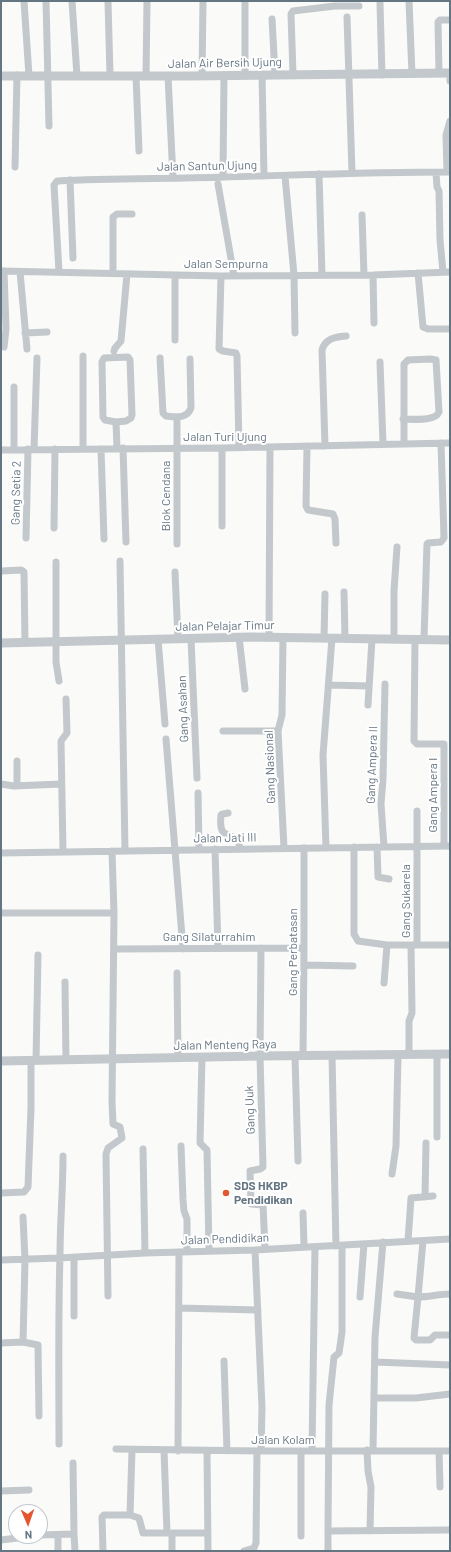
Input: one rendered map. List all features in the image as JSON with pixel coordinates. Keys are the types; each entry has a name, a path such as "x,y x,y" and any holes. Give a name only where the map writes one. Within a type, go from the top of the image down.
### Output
{"street":[{"path":"24,1 29,76"},
{"path":"46,1 49,126"},
{"path":"72,1 77,76"},
{"path":"108,1 110,75"},
{"path":"146,76 147,1"},
{"path":"202,75 203,1"},
{"path":"245,1 245,75"},
{"path":"409,1 412,74"},
{"path":"380,3 382,74"},
{"path":"293,74 291,14 293,11 335,6 359,6"},
{"path":"347,17 352,173"},
{"path":"272,19 275,74"},
{"path":"439,73 438,22 440,20 450,20"},
{"path":"450,73 450,81"},
{"name":"Jalan Air Bersih Ujung","path":"1,76 450,73"},
{"path":"262,74 264,176"},
{"path":"223,177 224,75"},
{"path":"15,167 17,76"},
{"path":"136,76 139,151"},
{"path":"168,76 173,178"},
{"path":"449,172 446,135 450,121"},
{"path":"436,172 437,187 439,190 440,240 447,272"},
{"name":"Jalan Santun Ujung","path":"59,272 54,185 57,180 449,172"},
{"path":"319,174 322,275"},
{"path":"286,176 294,275 295,333"},
{"path":"70,180 72,258"},
{"path":"218,184 234,276"},
{"path":"113,273 113,217 118,214 132,214"},
{"path":"362,215 364,274"},
{"path":"3,271 6,323 4,347"},
{"name":"Jalan Sempurna","path":"3,271 221,276 373,275 447,272"},
{"path":"20,272 27,348"},
{"path":"418,273 423,327 428,329 450,329"},
{"path":"114,351 121,341 127,274"},
{"path":"175,275 175,340"},
{"path":"373,275 374,323"},
{"path":"221,276 220,349 223,351 236,353 237,356 239,447"},
{"path":"25,333 47,332"},
{"path":"325,446 322,350 329,340 346,336"},
{"path":"83,449 84,356"},
{"path":"128,357 130,360 132,415 129,420 116,422 105,420 103,418 102,362 104,358 128,357"},
{"name":"Gang Setia 2","path":"26,538 37,358"},
{"path":"160,358 163,413 166,416 177,417 186,416 189,414 191,408 190,359"},
{"path":"404,419 433,418 438,415 436,360 405,361 404,364 404,419 404,443"},
{"path":"380,362 383,444"},
{"path":"14,387 14,450"},
{"name":"Blok Cendana","path":"177,417 177,544"},
{"path":"116,422 120,448 126,542"},
{"path":"420,639 427,544 441,542 444,538 441,443"},
{"name":"Jalan Turi Ujung","path":"1,450 222,448 450,443"},
{"path":"307,446 306,506 308,510 313,512 333,514 335,519 336,543"},
{"path":"269,637 270,447"},
{"path":"222,448 222,526"},
{"path":"54,528 55,449"},
{"path":"101,449 104,539"},
{"path":"394,639 394,591 397,547"},
{"path":"120,561 125,851"},
{"path":"56,562 56,667 59,681"},
{"path":"2,571 21,570 24,572 25,642"},
{"path":"175,572 178,639"},
{"path":"344,592 345,638"},
{"path":"325,594 329,685 323,755 326,848"},
{"path":"239,637 245,689"},
{"name":"Jalan Pelajar Timur","path":"1,643 239,637 450,640"},
{"name":"Gang Nasional","path":"283,637 282,715 278,731 284,848"},
{"path":"158,639 165,724"},
{"name":"Gang Asahan","path":"191,639 197,778"},
{"path":"368,705 372,639"},
{"name":"Gang Ampera I","path":"420,639 414,741 417,744 444,744 447,846"},
{"name":"Gang Ampera II","path":"385,684 383,779 378,877 390,879"},
{"path":"329,685 369,686"},
{"path":"63,852 61,741 67,733 66,699"},
{"path":"224,732 278,731"},
{"path":"166,739 183,949"},
{"path":"17,761 17,786"},
{"path":"1,784 17,786 62,784"},
{"path":"198,792 199,850"},
{"name":"Gang Sukarela","path":"354,847 355,938 359,942 387,945 414,945 417,811"},
{"path":"228,813 221,815 222,831 224,834 238,839 240,849"},
{"name":"Jalan Jati III","path":"1,853 447,846"},
{"name":"Gang Perbatasan","path":"298,1161 299,1056 304,965 304,848"},
{"path":"215,849 218,948"},
{"path":"108,1296 106,1154 108,1148 122,1138 120,1127 113,1124 112,1059 114,913 112,851"},
{"path":"1,912 114,913"},
{"path":"384,983 387,945"},
{"path":"410,1055 409,1021 412,1013 414,945 450,945"},
{"name":"Gang Uuk","path":"261,948 260,1056 263,1167 250,1171 250,1196 251,1204 263,1205 264,1249"},
{"name":"Gang Silaturrahim","path":"114,949 304,948"},
{"path":"1,1193 24,1192 28,1187 38,955"},
{"path":"304,965 353,966"},
{"path":"176,973 178,1057"},
{"path":"65,982 66,1060"},
{"path":"392,1174 396,1146 398,1054"},
{"path":"437,1137 438,1054"},
{"name":"Jalan Menteng Raya","path":"1,1061 178,1057 450,1054"},
{"path":"328,1551 330,1405 334,1357 339,1353 342,1332 332,1055"},
{"path":"202,1057 200,1143 202,1147 207,1150 209,1251"},
{"path":"425,1197 426,1143"},
{"path":"181,1146 183,1200 184,1211 187,1218 187,1252"},
{"path":"143,1150 145,1253"},
{"path":"59,1444 60,1222 63,1189 63,1156"},
{"path":"408,1241 411,1198 433,1196"},
{"path":"303,1213 304,1248"},
{"path":"23,1217 25,1260 23,1342"},
{"name":"Jalan Pendidikan","path":"1,1260 74,1258 145,1253 304,1248 450,1239"},
{"path":"422,1241 415,1339 424,1341 430,1340 435,1335 450,1335"},
{"path":"370,1531 371,1487 368,1470 374,1398 375,1336 383,1242"},
{"path":"360,1297 364,1244"},
{"path":"312,1451 315,1247"},
{"path":"244,1551 255,1546 262,1408 255,1250"},
{"path":"178,1451 179,1252"},
{"path":"74,1258 74,1316"},
{"path":"397,1294 426,1297 436,1294 450,1294"},
{"path":"179,1308 258,1310"},
{"path":"1,1343 23,1342 38,1345 39,1416"},
{"path":"224,1361 227,1451"},
{"path":"375,1362 450,1364"},
{"path":"374,1398 416,1398 450,1394"},
{"name":"Jalan Kolam","path":"116,1449 178,1451 450,1451"},
{"path":"130,1515 132,1450"},
{"path":"164,1450 169,1533 172,1551"},
{"path":"207,1451 208,1551"},
{"path":"300,1536 301,1451"},
{"path":"439,1451 440,1487"},
{"path":"73,1463 75,1551"},
{"path":"1,1491 29,1490"},
{"path":"103,1551 102,1517 104,1515 130,1515 139,1518 143,1533 208,1533"},
{"path":"328,1531 450,1530"},
{"path":"48,1535 74,1534"},
{"path":"58,1535 58,1551"}],"place":[{"name":"SDS HKBP Pendidikan","path":"226,1193"}]}
